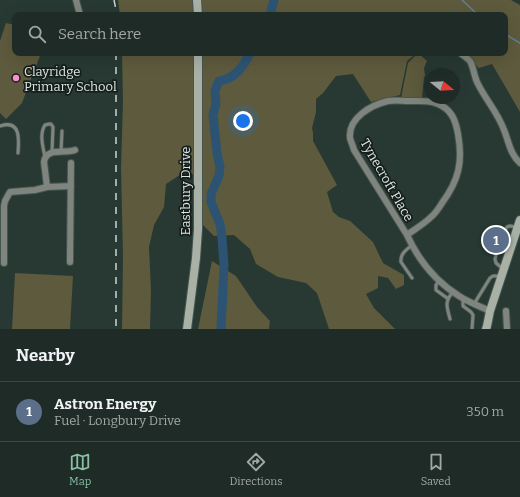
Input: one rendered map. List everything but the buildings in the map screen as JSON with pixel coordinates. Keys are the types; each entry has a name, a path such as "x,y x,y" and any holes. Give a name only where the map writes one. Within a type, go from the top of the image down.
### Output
{"street":[{"path":"76,0 79,12"},
{"path":"197,0 198,12"},
{"name":"Eastbury Drive","path":"187,329 198,229 198,56"},
{"path":"464,56 469,60 478,85 500,121 513,154 520,163"},
{"name":"Tynecroft Place","path":"406,235 431,217 438,208 453,186 460,164 458,137 453,117 443,106 424,101 388,101 370,108 357,118 353,124 350,138 354,150 423,263 439,281 453,292 463,299 490,311"},
{"path":"47,187 45,158 48,154 52,152 68,152 75,150"},
{"path":"70,262 71,163"},
{"path":"4,263 2,235 5,201 10,192 35,190 47,187 71,186"},
{"path":"486,329 490,311 519,224"},
{"path":"506,311 507,329"}],"lane":[{"path":"0,126 6,124 13,126 16,130 19,138 18,153"},
{"path":"45,158 42,130 45,125 49,124 53,127 52,152"},
{"path":"61,152 62,131"},
{"path":"474,304 490,278 502,273 495,260 505,230 510,226 519,224"},
{"path":"412,245 400,259 412,278"},
{"path":"439,281 436,285 436,290 448,298"},
{"path":"450,318 447,303 448,298 453,292"},
{"path":"463,299 463,306 473,314 472,329"}],"shaded area":[{"path":"118,0 511,0 520,5 520,112 492,64 479,68 467,56 508,56 508,12 120,12"},
{"name":"Clayridge Primary School","path":"6,23 12,24 12,56 40,56 22,103 6,119 0,113 0,41"},
{"path":"122,56 413,56 407,61 400,95 371,102 353,74 336,76 323,93 316,99 316,112 312,128 313,141 337,185 327,192 333,212 339,217 350,221 373,242 383,263 404,275 404,285 396,289 388,278 378,276 378,288 366,294 374,308 395,329 329,329 317,293 306,283 278,277 256,264 250,249 234,235 214,236 200,222 201,178 186,171 166,184 164,207 154,225 149,247 151,290 150,329 122,329 123,256 121,168 123,101"},
{"path":"415,56 421,56 427,61 424,68 422,98 401,98 408,63"},
{"path":"212,261 236,276 257,307 270,321 269,329 198,329"},
{"path":"15,273 73,276 70,329 12,329"}],"waterway":[{"path":"271,12 274,0"},
{"path":"462,0 475,12"},
{"path":"508,36 520,43"},
{"path":"221,329 224,265 222,237 220,224 211,202 211,194 219,176 220,167 213,115 216,104 215,91 219,81 230,78 238,72 248,56"}],"railway":[{"path":"114,0 116,12"},
{"path":"116,56 116,329"}],"place":[{"name":"Clayridge Primary School","path":"16,78"},
{"name":"Astron Energy","path":"496,240"}]}
